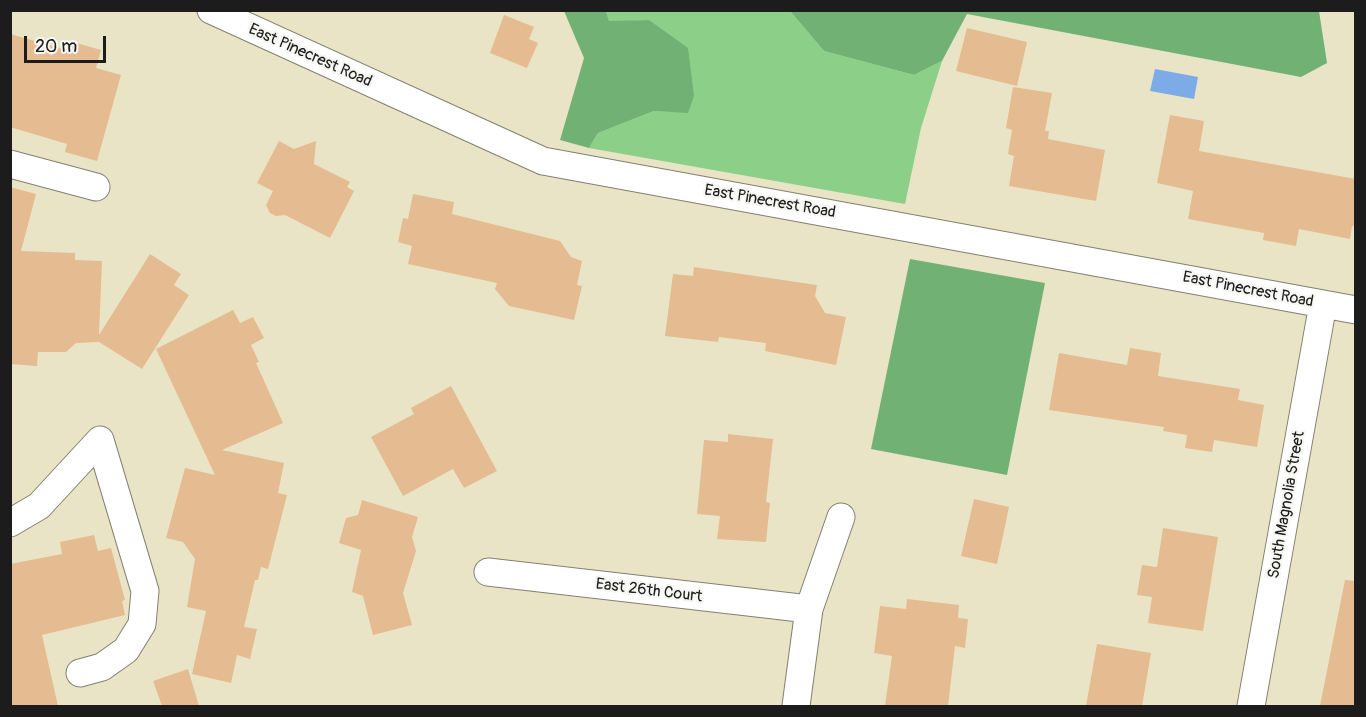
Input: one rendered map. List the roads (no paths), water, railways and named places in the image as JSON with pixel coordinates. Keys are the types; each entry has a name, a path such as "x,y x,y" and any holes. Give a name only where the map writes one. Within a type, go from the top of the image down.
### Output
{"street":[{"name":"East Pinecrest Road","path":"211,10 543,161 1356,310"},
{"path":"10,164 96,187"},
{"name":"South Magnolia Street","path":"1251,706 1323,304"},
{"path":"10,523 39,506 100,440 146,591 142,624 126,650 102,667 80,673"},
{"path":"796,706 809,609 841,517"},
{"name":"East 26th Court","path":"488,572 809,609"}],"water":[{"path":"1155,69 1198,77 1194,99 1150,91"}]}
